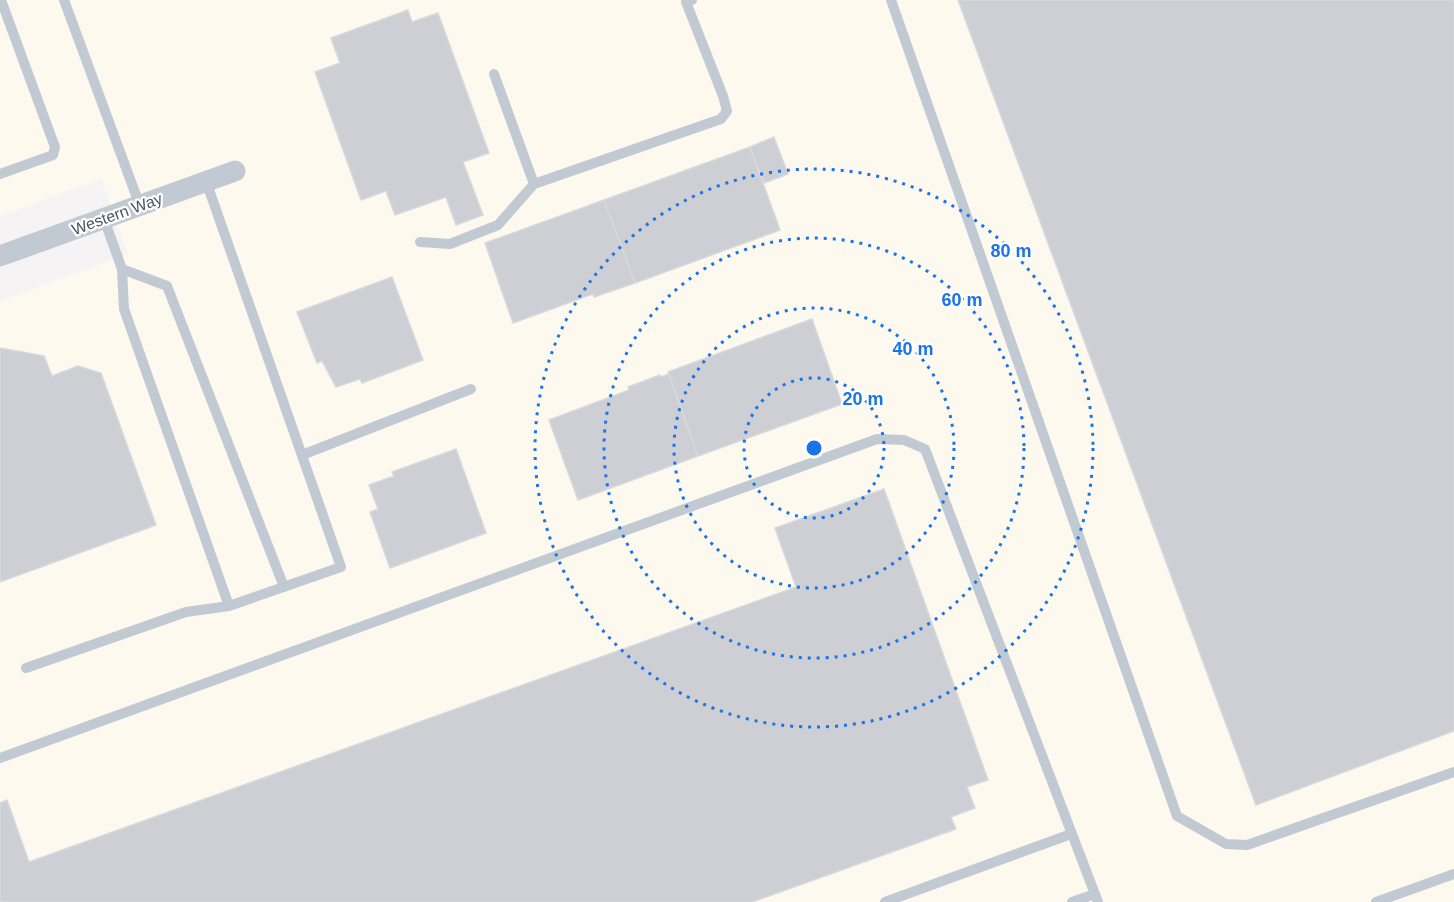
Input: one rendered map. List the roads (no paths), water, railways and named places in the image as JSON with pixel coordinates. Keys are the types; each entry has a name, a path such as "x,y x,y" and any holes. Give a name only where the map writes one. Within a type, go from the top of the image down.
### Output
{"street":[{"name":"Western Way","path":"0,256 235,171"}],"lane":[{"path":"0,0 55,147 53,155 0,174"},
{"path":"64,0 140,206"},
{"path":"420,242 450,244 498,225 534,184 721,119 727,111 686,2 692,0"},
{"path":"891,0 1177,816 1226,844 1247,845 1454,772"},
{"path":"494,74 534,184"},
{"path":"26,668 186,612 229,606 341,567 206,181"},
{"path":"104,219 122,269 124,309 229,606"},
{"path":"122,269 167,286 284,587"},
{"path":"302,455 471,389"},
{"path":"0,758 866,442 877,439 904,440 925,449 1096,898 1072,902"},
{"path":"885,902 1071,834"},
{"path":"1376,902 1454,874"}]}
